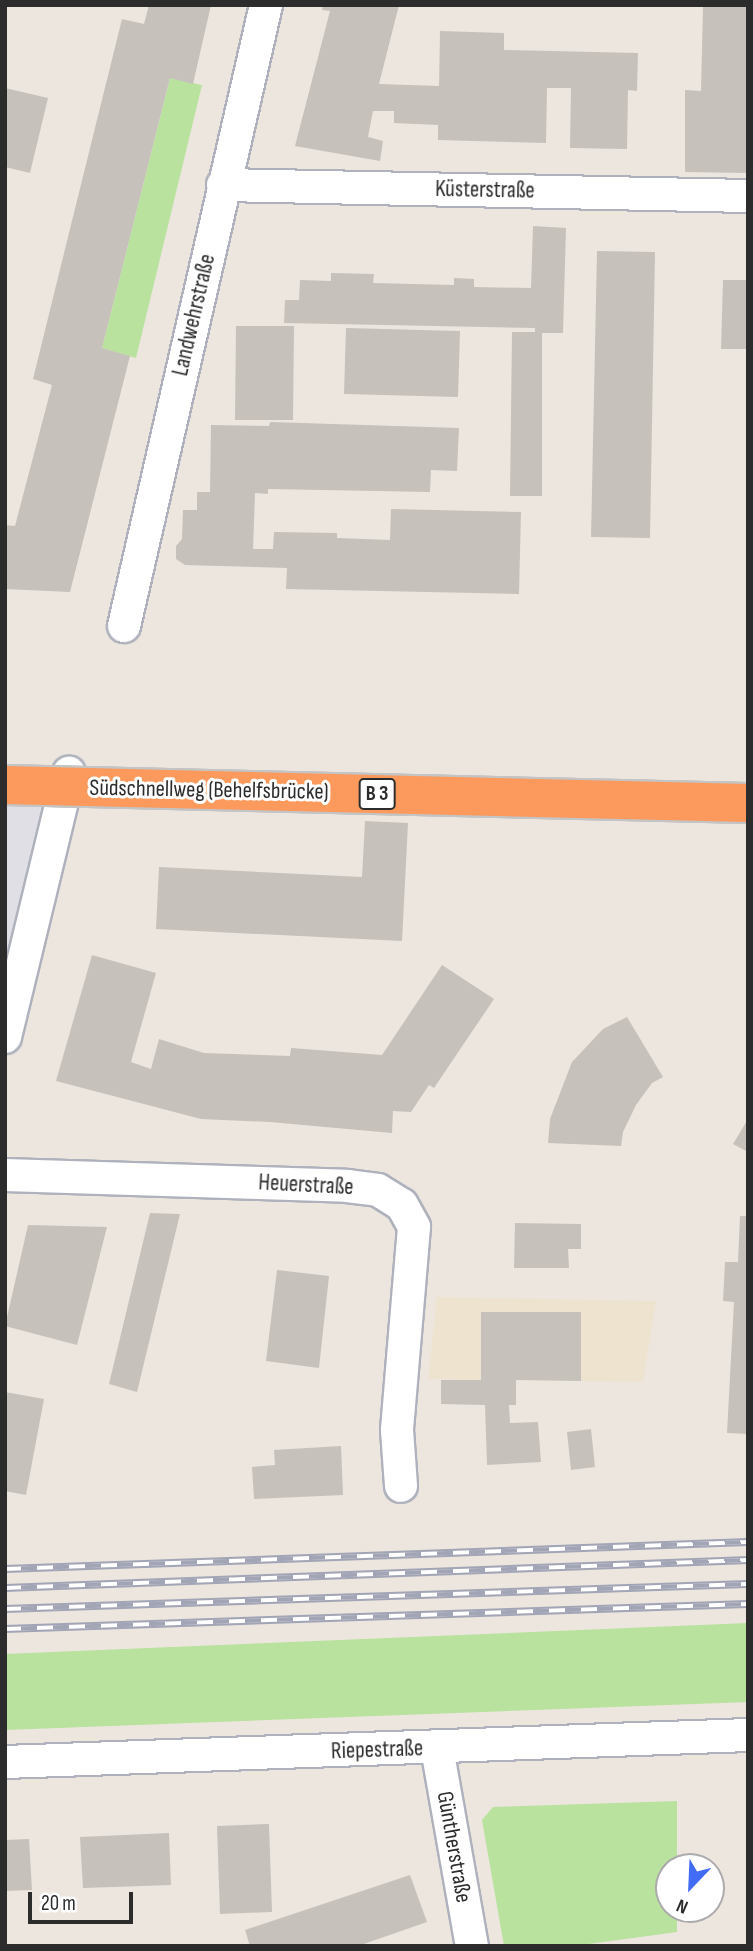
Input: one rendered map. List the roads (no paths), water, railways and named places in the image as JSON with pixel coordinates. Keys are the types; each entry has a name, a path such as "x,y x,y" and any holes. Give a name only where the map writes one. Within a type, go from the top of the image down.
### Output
{"highway":[{"name":"Südschnellweg (Behelfsbrücke)","path":"5,785 748,803"},
{"name":"Südschnellweg (Behelfsbrücke)","path":"5,806 748,822"}],"street":[{"name":"Landwehrstraße","path":"124,626 266,5"},
{"name":"Küsterstraße","path":"223,185 748,196"},
{"path":"5,1037 69,773"},
{"name":"Heuerstraße","path":"5,1175 347,1186 378,1191 402,1205 414,1227 402,1335 397,1430 401,1486"},
{"name":"Riepestraße","path":"5,1762 748,1735"},
{"name":"Güntherstraße","path":"437,1748 472,1946"}],"railway":[{"path":"5,1569 748,1542"},
{"path":"5,1588 748,1560"},
{"path":"5,1609 748,1584"},
{"path":"5,1629 748,1604"}]}
